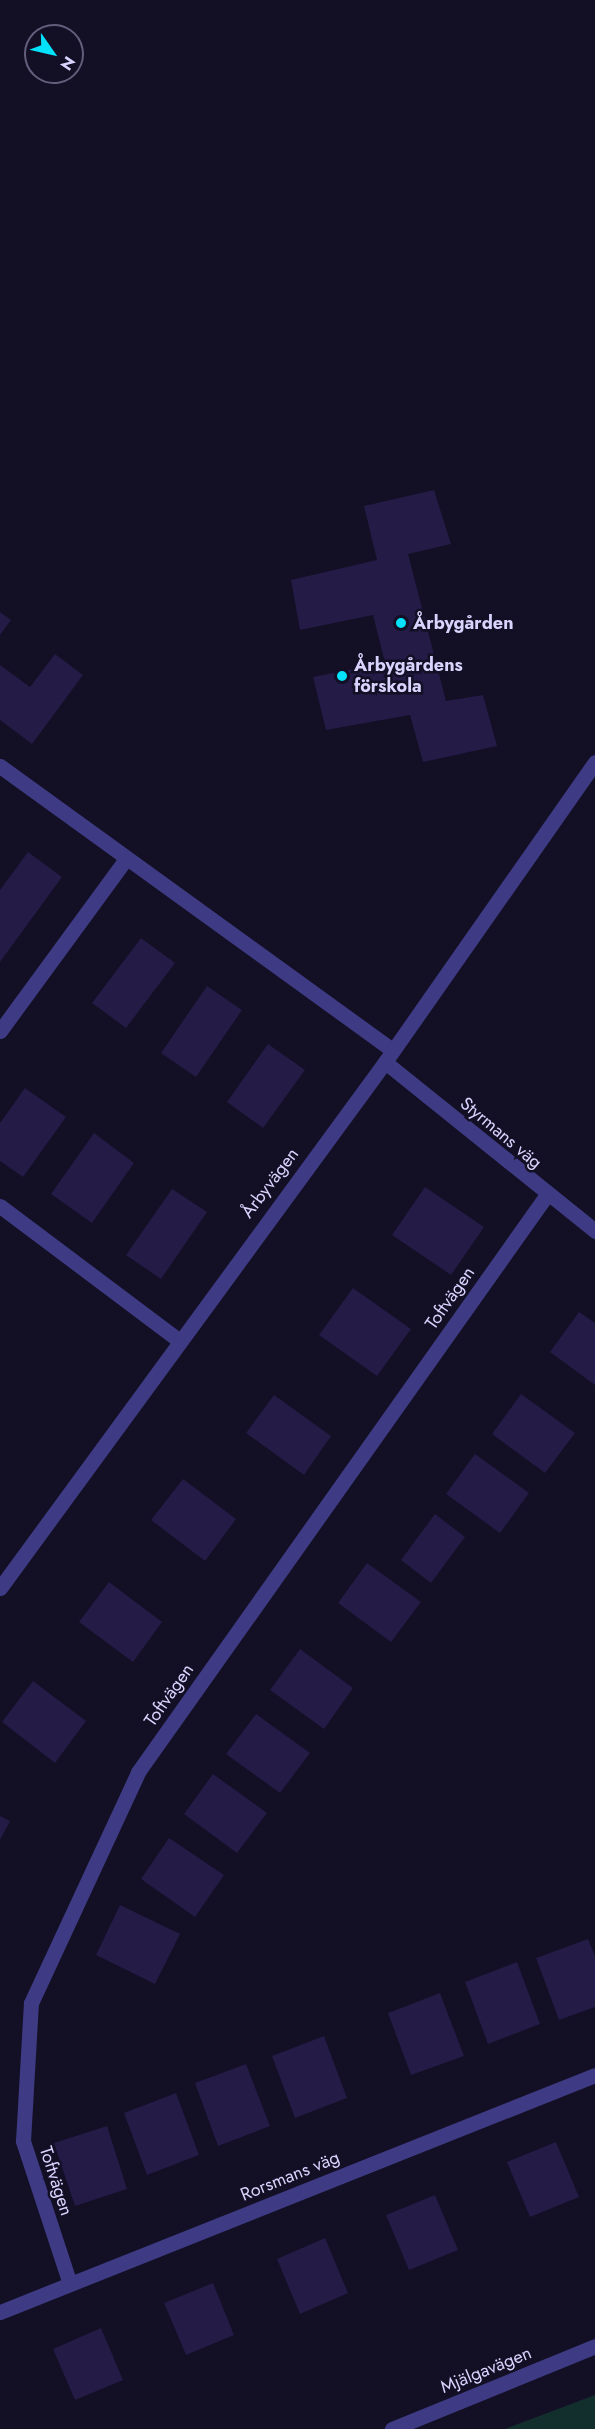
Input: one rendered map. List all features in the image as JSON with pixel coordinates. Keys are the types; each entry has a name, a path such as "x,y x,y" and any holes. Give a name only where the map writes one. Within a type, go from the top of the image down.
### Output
{"street":[{"name":"Årbyvägen","path":"0,1588 177,1339 389,1056 595,762"},
{"path":"0,766 389,1056"},
{"path":"0,1031 125,860"},
{"name":"Styrmans väg","path":"389,1056 546,1196 595,1231"},
{"name":"Toftvägen","path":"70,2284 23,2141 31,2003 138,1772 546,1196"},
{"path":"0,1206 177,1339"},
{"name":"Rorsmans väg","path":"0,2312 595,2075"},
{"name":"Mjälgavägen","path":"392,2429 595,2346"}],"green space":[{"path":"595,2395 595,2429 505,2429"}],"building":[{"name":"Årbygården","path":"434,490 451,544 408,554 446,701 483,695 497,746 423,762 410,715 326,730 313,677 385,663 373,615 300,630 291,580 377,560 364,506"},
{"path":"0,612 11,620 0,635"},
{"path":"55,654 83,675 32,744 0,720 0,665 30,687"},
{"path":"28,852 62,877 0,962 0,890"},
{"path":"141,938 175,963 126,1028 92,1003"},
{"path":"207,986 242,1010 196,1077 161,1053"},
{"path":"268,1044 305,1070 263,1128 227,1102"},
{"path":"25,1088 66,1117 23,1177 0,1161 0,1123"},
{"path":"94,1133 134,1163 92,1223 51,1194"},
{"path":"425,1187 484,1227 451,1275 392,1235"},
{"path":"172,1189 207,1212 161,1279 126,1255"},
{"path":"353,1288 411,1329 377,1376 319,1335"},
{"path":"579,1312 595,1323 595,1385 550,1352"},
{"path":"521,1394 575,1433 545,1473 492,1434"},
{"path":"274,1395 331,1436 304,1475 246,1433"},
{"path":"475,1454 529,1493 500,1533 446,1494"},
{"path":"183,1479 236,1519 205,1561 151,1520"},
{"path":"435,1514 465,1537 431,1583 401,1560"},
{"path":"367,1563 421,1602 391,1642 338,1603"},
{"path":"109,1582 162,1622 133,1662 79,1622"},
{"path":"300,1649 353,1688 324,1729 270,1690"},
{"path":"33,1681 86,1721 55,1763 2,1722"},
{"path":"256,1714 310,1753 280,1793 226,1754"},
{"path":"213,1774 267,1813 237,1853 184,1814"},
{"path":"0,1816 10,1821 0,1840"},
{"path":"169,1838 224,1875 195,1917 141,1879"},
{"path":"120,1905 180,1934 155,1984 96,1955"},
{"path":"588,1939 595,1956 595,2007 559,2020 536,1958"},
{"path":"517,1962 540,2024 488,2044 465,1982"},
{"path":"440,1993 464,2056 411,2075 388,2013"},
{"path":"324,2036 347,2098 295,2118 272,2056"},
{"path":"246,2064 270,2126 218,2146 195,2083"},
{"path":"176,2093 199,2155 147,2175 124,2113"},
{"path":"107,2126 127,2189 75,2206 54,2143"},
{"path":"556,2142 579,2197 530,2217 507,2162"},
{"path":"435,2195 458,2250 409,2270 386,2215"},
{"path":"325,2238 348,2293 300,2314 277,2259"},
{"path":"213,2283 234,2335 186,2355 164,2303"},
{"path":"101,2328 123,2380 75,2400 53,2349"}],"place":[{"name":"Årbygården","path":"401,623"},
{"name":"Årbygårdens förskola","path":"342,676"}]}
